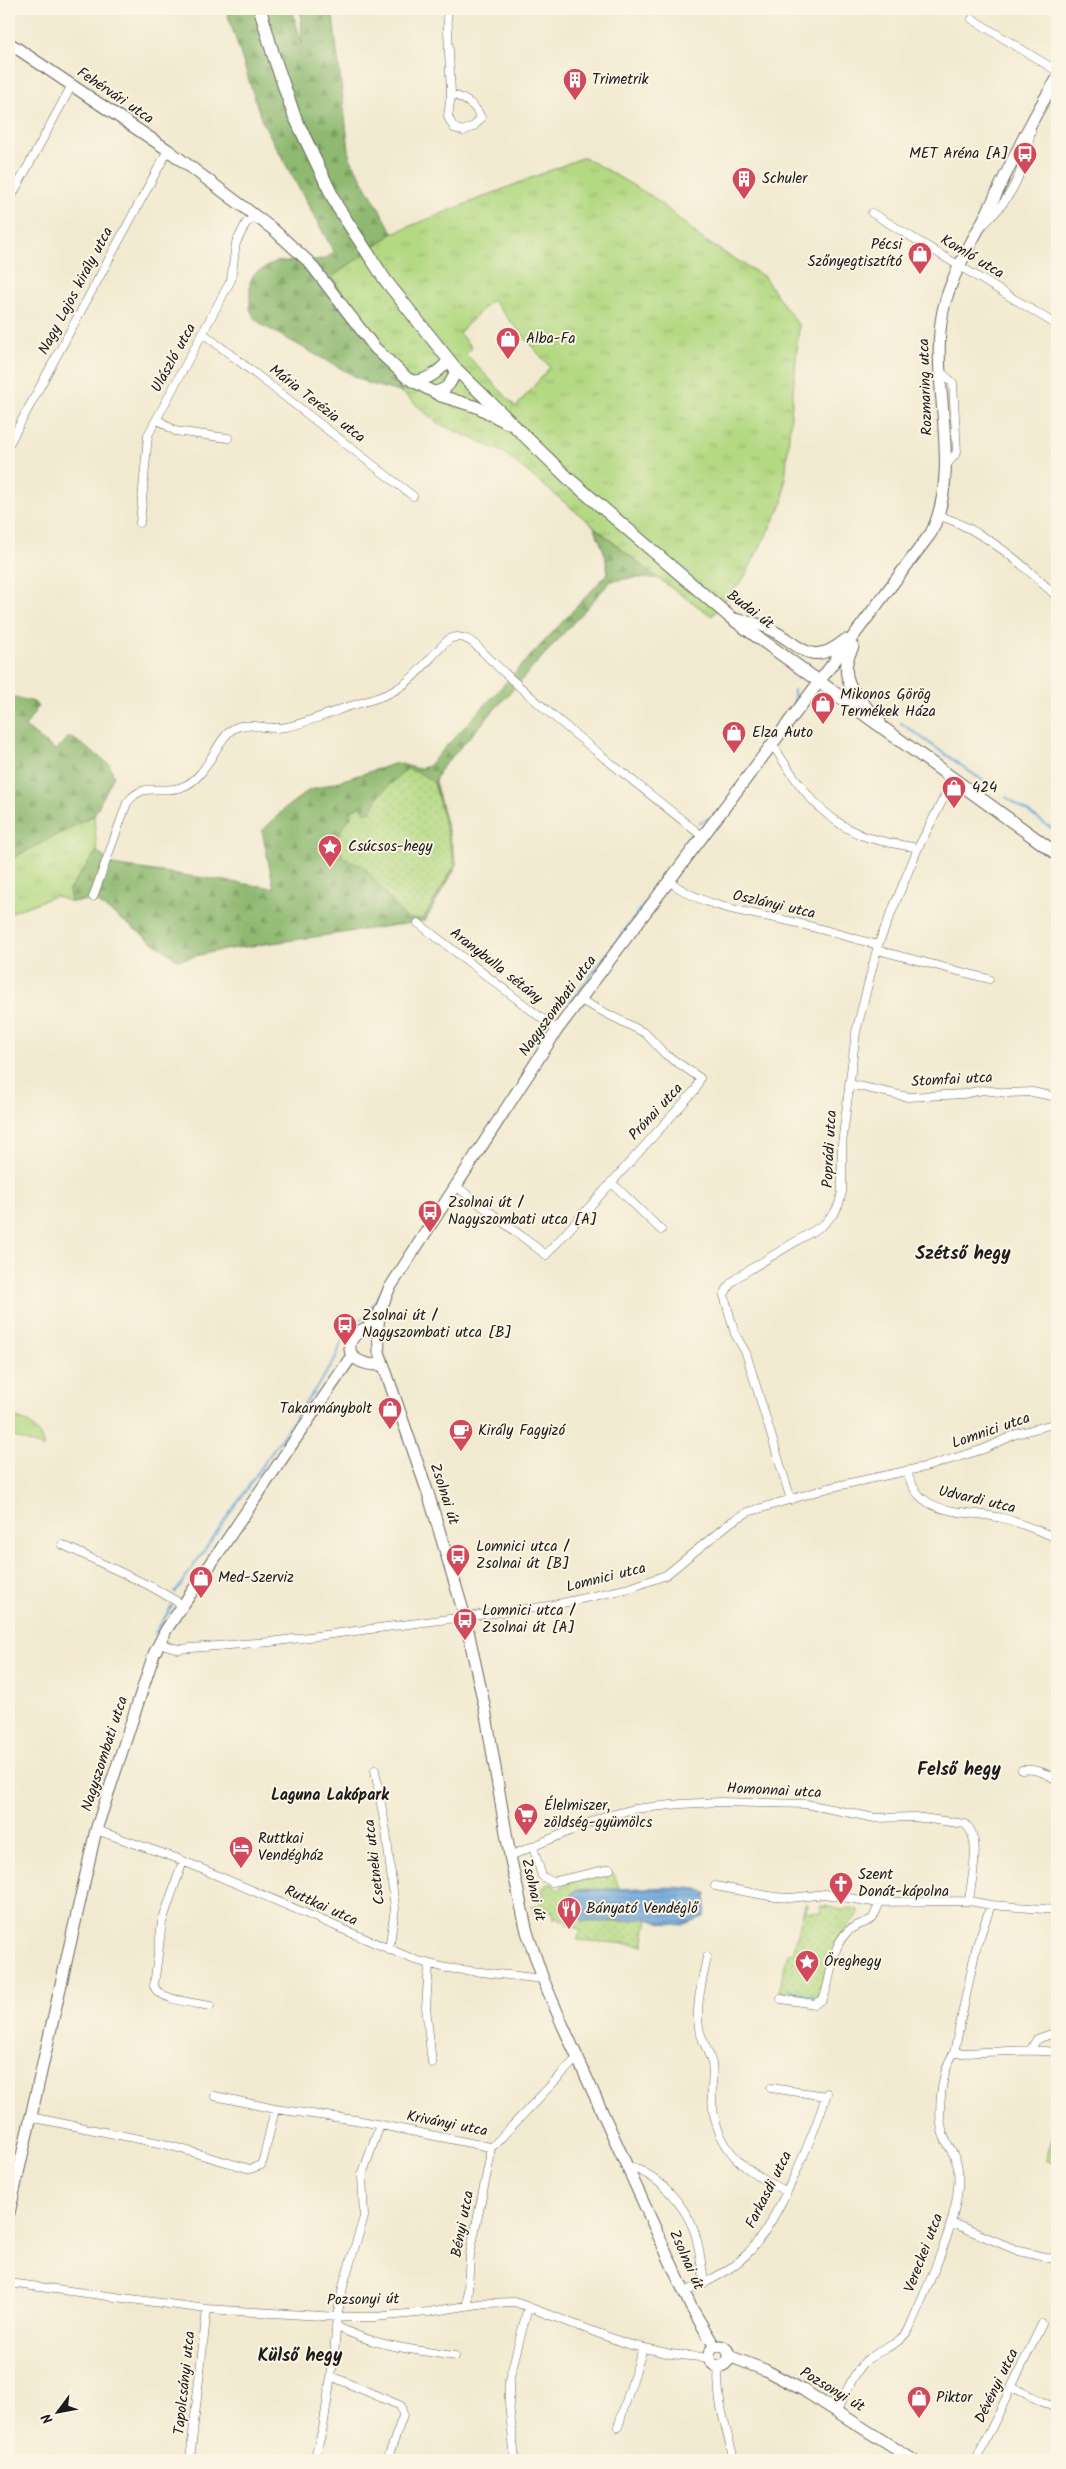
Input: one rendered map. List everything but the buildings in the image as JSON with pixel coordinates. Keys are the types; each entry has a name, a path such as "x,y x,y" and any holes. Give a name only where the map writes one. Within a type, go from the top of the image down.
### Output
{"main road":[{"name":"Budai út","path":"260,9 272,54 294,115 337,206 386,281 452,365 515,428 605,511 732,618 1057,854"}],"street":[{"path":"447,9 451,94 448,117 454,128 463,131 479,122 481,118 476,108 462,98 451,94"},
{"path":"972,19 1057,71"},
{"name":"Fehérvári utca","path":"9,43 168,150 256,217 309,262 387,361 412,381 434,392 477,407 515,428"},
{"name":"Rozmaring utca","path":"820,682 926,539 938,515 944,490 940,371 942,315 948,292 1032,124 1057,80"},
{"path":"9,201 72,85"},
{"name":"Nagy Lajos király utca","path":"9,444 168,150"},
{"name":"Komló utca","path":"872,213 1057,325"},
{"name":"Ulászló utca","path":"140,523 148,435 204,334 231,280 236,243 246,222 256,217"},
{"name":"Mária Terézia utca","path":"204,334 413,496"},
{"path":"412,381 421,381 452,365 453,381 446,388 434,392"},
{"path":"156,419 174,431 228,438"},
{"path":"938,515 970,528 992,542 1057,597"},
{"path":"732,618 768,627 802,650 814,654 825,653 834,649 862,626"},
{"path":"862,626 846,660 846,676 851,689 889,733"},
{"path":"93,897 127,803 136,793 142,790 182,787 193,781 204,771 227,735 237,727 243,725 286,728 389,693 409,681 444,644 456,636 469,640 520,688 702,837"},
{"name":"Nagyszombati utca","path":"9,2213 96,1830 144,1682 159,1643 351,1357 350,1347 358,1333 364,1328 378,1325 380,1311 389,1289 558,1030 820,682"},
{"path":"772,744 801,789 827,815 860,835 918,848"},
{"name":"Poprádi utca","path":"791,1500 746,1353 735,1334 724,1295 730,1284 739,1276 754,1265 812,1232 835,1212 842,1192 842,1144 856,1032 878,948 918,848 953,780"},
{"name":"Oszlányi utca","path":"669,881 690,895 721,907 800,924 989,979"},
{"name":"Aranybulla sétány","path":"418,923 558,1030"},
{"name":"Prónai utca","path":"456,1186 546,1255 690,1098 700,1082 700,1078 664,1054 645,1033 580,1000"},
{"name":"Stomfai utca","path":"849,1084 908,1097 963,1094 983,1090 1007,1093 1032,1092 1057,1097"},
{"path":"611,1182 661,1230"},
{"name":"Zsolnai út","path":"378,1325 377,1343 431,1501 466,1617 485,1709 510,1856 525,1924 543,1979 577,2058 696,2318 715,2347"},
{"path":"351,1357 366,1364 384,1366"},
{"name":"Lomnici utca","path":"159,1643 178,1649 217,1647 466,1617 549,1606 650,1582 666,1575 740,1516 832,1487 907,1472 968,1454 1016,1434 1057,1423"},
{"name":"Udvardi utca","path":"907,1472 915,1492 923,1501 934,1506 1002,1518 1057,1538"},
{"path":"62,1545 150,1586 183,1605"},
{"path":"1022,1770 1031,1769 1042,1772 1057,1780"},
{"name":"Csetneki utca","path":"375,1770 386,1831 395,1908 389,1950"},
{"name":"Homonnai utca","path":"510,1856 603,1817 634,1809 720,1802 806,1804 875,1818 940,1820 965,1824 975,1840 969,1901"},
{"name":"Ruttkai utca","path":"96,1830 183,1861 389,1950 429,1965 543,1979"},
{"path":"533,1847 542,1876 552,1882 610,1868"},
{"path":"183,1861 162,1922 154,1986 162,1996 210,2006"},
{"path":"715,1886 775,1897 791,1898 826,1894 880,1902 969,1901 991,1905 1057,1910"},
{"path":"781,1999 814,2004 823,1999 831,1964 843,1937 852,1928 873,1918 880,1902"},
{"name":"Vereckei utca","path":"837,2410 851,2382 866,2361 893,2346 909,2329 952,2223 958,2168 943,2134 942,2089 944,2072 954,2053 976,1948 991,1905"},
{"path":"707,1956 702,1981 699,2026 712,2065 712,2098 716,2123 725,2144 743,2166 758,2177 786,2191"},
{"path":"429,1965 426,2007 432,2063"},
{"path":"1031,2049 1037,2039 1057,2032"},
{"path":"954,2053 999,2053 1031,2049 1057,2052"},
{"name":"Kriványi utca","path":"215,2096 275,2110 380,2125 490,2147 494,2146 577,2058"},
{"name":"Farkasdi utca","path":"685,2292 735,2264 753,2248 767,2228 786,2191 815,2126 826,2094 771,2088"},
{"path":"30,2117 164,2144 250,2169 260,2165 264,2160 275,2110"},
{"path":"314,2460 323,2428 337,2317 346,2275 364,2217 362,2175 380,2125"},
{"name":"Bényi utca","path":"467,2306 470,2254 490,2158 490,2147"},
{"path":"628,2166 645,2172 656,2180 684,2211 695,2234 704,2283"},
{"path":"952,2223 1019,2251 1057,2260"},
{"name":"Pozsonyi út","path":"9,2283 207,2309 337,2317 375,2317 495,2302 515,2302 586,2330 643,2348 694,2358 709,2358"},
{"path":"515,2460 509,2403 509,2381 528,2307"},
{"name":"Tapolcsányi utca","path":"190,2460 207,2309"},
{"name":"Dévényi utca","path":"976,2460 1042,2324"},
{"path":"336,2326 392,2346 456,2356"},
{"path":"715,2347 726,2349 729,2356 727,2362 719,2366 713,2364 709,2358 710,2352 715,2347"},
{"path":"618,2427 643,2348"},
{"name":"Pozsonyi út","path":"729,2356 782,2378 837,2410 913,2460"},
{"path":"719,2366 719,2398 734,2460"},
{"path":"331,2376 402,2406 403,2416 387,2460"},
{"path":"1012,2387 1057,2408"}],"green space":[{"path":"226,9 292,9 302,45 301,9 332,9 350,158 393,233 332,277 403,393 367,383 264,326 255,319 250,309 250,282 254,274 277,261 325,259 334,252 262,121"},
{"path":"584,157 653,197 705,241 763,276 799,326 783,502 744,578 712,616 657,578 503,452 437,423 403,393 332,277 393,233","holes":["492,300 550,367 516,407 466,354 472,348 459,333"]},
{"path":"594,527 657,578 632,578 611,581 439,771 435,781 457,865 425,921 217,951 178,960 94,900 71,902 69,890 97,851 112,865 274,888 262,831 284,809 308,791 397,763 419,769 428,766 608,573 605,554"},
{"path":"9,696 34,702 38,707 25,727 55,750 70,736 109,764 114,776 94,815 9,860"},
{"path":"407,769 418,772 434,783 455,865 423,919 406,919 365,868 350,862 342,855 338,844 338,838 343,826 352,817 350,811 361,805 365,813 371,811 380,794"},
{"path":"94,815 97,851 69,890 71,902 55,896 9,913 9,860"},
{"path":"9,1418 22,1420 32,1426 40,1436 44,1448 9,1435"},
{"path":"601,1873 614,1874 619,1888 617,1890 575,1890 570,1898 571,1908 576,1915 584,1920 594,1922 617,1922 648,1918 643,1945 577,1940 581,1930 568,1925 565,1919 561,1920 557,1917 553,1920 552,1911 534,1914 532,1906 541,1904 540,1897 544,1896 542,1888 548,1884 553,1884 559,1891 564,1883"},
{"path":"805,1904 807,1904 806,1911 820,1913 821,1905 824,1908 825,1906 841,1910 857,1909 859,1913 836,1941 823,1992 818,2000 798,1998 779,1991 788,1952 793,1953"},
{"path":"1057,2121 1057,2165 1046,2160"}],"water":[{"path":"674,1887 698,1889 707,1893 704,1917 682,1925 662,1923 648,1918 626,1921 583,1921 573,1914 569,1905 571,1895 575,1890"}],"waterway":[{"path":"777,728 794,705 794,690"},
{"path":"901,723 996,790"},
{"path":"1006,797 1057,832"},
{"path":"700,823 709,818"},
{"path":"688,837 688,848"},
{"path":"558,1019 648,899"},
{"path":"175,1593 335,1360 345,1331 365,1316 384,1288"},
{"path":"155,1633 172,1606"},
{"path":"789,1990 814,1996"}],"place":[{"name":"Trimetrik","path":"575,101"},
{"name":"MET Aréna [A]","path":"1025,175"},
{"name":"Schuler","path":"744,200"},
{"name":"Pécsi Szőnyegtisztító","path":"920,275"},
{"name":"Alba-Fa","path":"508,360"},
{"name":"Mikonos Görög Termékek Háza","path":"823,725"},
{"name":"Elza Auto","path":"734,754"},
{"name":"424","path":"954,809"},
{"name":"Csúcsos-hegy","path":"330,868"},
{"name":"Zsolnai út / Nagyszombati utca [A]","path":"430,1233"},
{"name":"Zsolnai út / Nagyszombati utca [B]","path":"345,1346"},
{"name":"Takarmánybolt","path":"390,1430"},
{"name":"Király Fagyizó","path":"461,1452"},
{"name":"Lomnici utca / Zsolnai út [B]","path":"458,1577"},
{"name":"Med-Szerviz","path":"201,1599"},
{"name":"Lomnici utca / Zsolnai út [A]","path":"465,1641"},
{"name":"Élelmiszer, zöldség-gyümölcs","path":"526,1836"},
{"name":"Ruttkai Vendégház","path":"241,1869"},
{"name":"Szent Donát-kápolna","path":"841,1905"},
{"name":"Bányató Vendéglő","path":"569,1930"},
{"name":"Öreghegy","path":"807,1983"},
{"name":"Piktor","path":"919,2419"}],"district":[{"name":"Szétső hegy","path":"963,1254"},
{"name":"Felső hegy","path":"959,1770"},
{"name":"Laguna Lakópark","path":"330,1795"},
{"name":"Külső hegy","path":"300,2356"}]}
